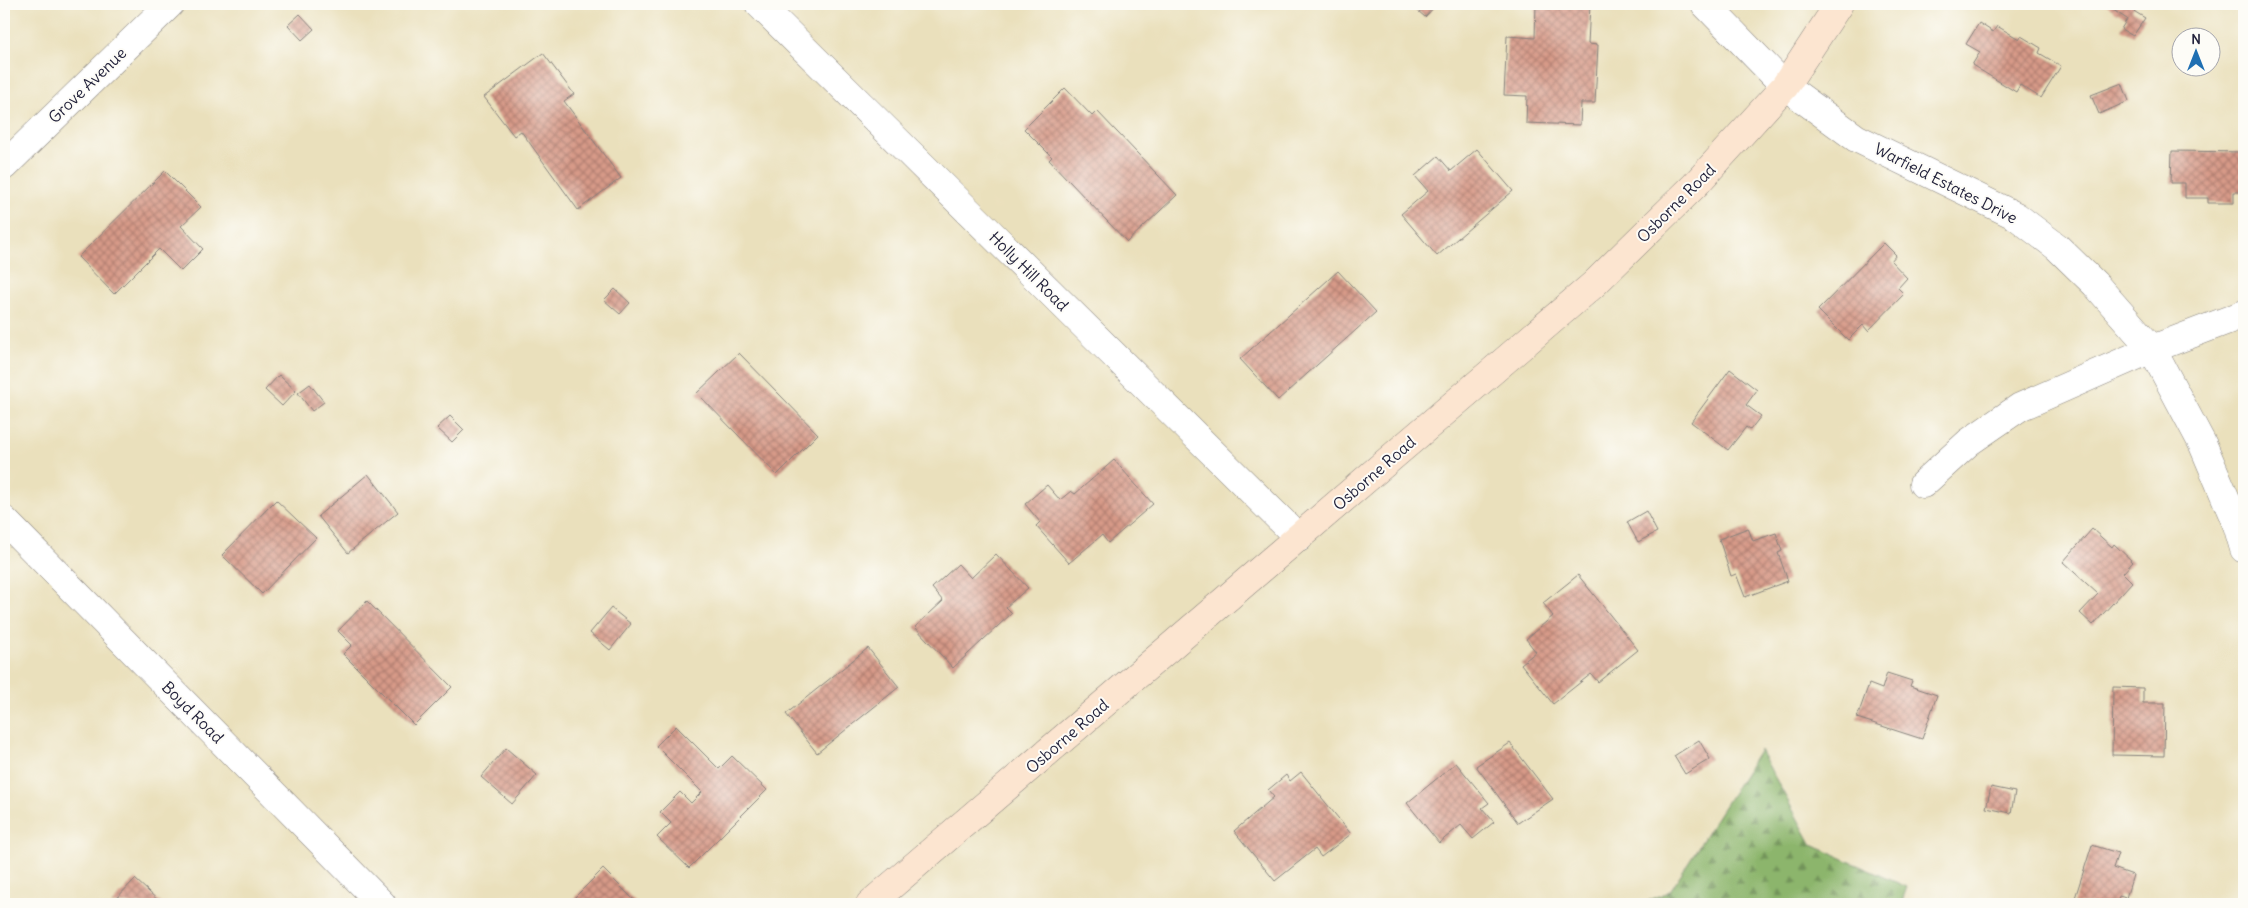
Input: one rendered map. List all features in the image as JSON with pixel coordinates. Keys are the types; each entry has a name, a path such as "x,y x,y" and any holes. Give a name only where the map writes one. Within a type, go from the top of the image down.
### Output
{"street":[{"name":"Grove Avenue","path":"4,166 170,4"},
{"name":"Holly Hill Road","path":"759,4 1299,538"},
{"name":"Warfield Estates Drive","path":"1705,4 1785,86 1856,138 2016,216 2057,246 2095,284 2152,349 2202,445 2237,525 2244,550"},
{"name":"Osborne Road","path":"870,904 1593,284 1695,185 1785,86 1839,4"},
{"path":"1923,484 1969,442 2020,407 2152,349 2244,314"},
{"name":"Boyd Road","path":"4,520 382,904"}],"green space":[{"path":"1760,750 1812,845 1907,887 1901,904 1641,904 1670,891"}],"building":[{"path":"1412,4 1437,4 1425,17"},
{"path":"1536,4 1590,4 1588,44 1598,45 1595,103 1581,103 1580,125 1526,123 1527,96 1504,95 1507,36 1535,38"},
{"path":"2104,4 2136,4 2132,10 2145,18 2133,36 2121,29 2127,19"},
{"path":"300,14 314,29 302,40 288,25"},
{"path":"1979,23 1993,32 1997,26 2019,39 2021,36 2041,48 2039,53 2061,66 2041,98 2020,85 2016,92 1972,65 1980,52 1966,44"},
{"path":"543,53 574,94 564,101 621,178 578,210 521,131 514,136 484,97"},
{"path":"2122,83 2129,101 2099,114 2091,95"},
{"path":"1065,88 1092,116 1097,111 1177,195 1127,242 1049,160 1052,157 1024,129"},
{"path":"1477,149 1513,191 1437,256 1401,214 1428,191 1415,176 1438,156 1451,171"},
{"path":"2172,151 2244,152 2244,192 2234,192 2234,203 2208,203 2208,198 2185,198 2185,183 2171,183"},
{"path":"165,171 201,207 181,226 203,249 181,271 159,249 114,294 78,257"},
{"path":"1884,243 1896,255 1891,261 1907,278 1898,288 1904,294 1868,331 1863,325 1848,340 1818,310"},
{"path":"1338,271 1376,312 1278,400 1240,359"},
{"path":"615,289 630,303 620,314 604,300"},
{"path":"739,353 818,434 777,475 697,393"},
{"path":"1730,369 1757,390 1746,405 1761,416 1750,430 1746,427 1728,450 1691,422"},
{"path":"279,375 296,391 282,406 265,390"},
{"path":"310,384 324,402 312,411 298,393"},
{"path":"450,416 464,430 452,442 437,428"},
{"path":"1114,460 1153,504 1108,543 1102,535 1069,563 1036,526 1040,522 1025,504 1047,485 1060,500 1071,491 1075,494"},
{"path":"368,474 398,512 348,553 318,516"},
{"path":"276,500 316,538 262,594 222,555"},
{"path":"1646,511 1657,532 1638,542 1627,522"},
{"path":"1748,528 1753,541 1776,533 1782,551 1778,553 1788,581 1745,597 1736,574 1731,576 1719,539"},
{"path":"2092,529 2112,547 2114,544 2133,562 2123,573 2132,582 2093,625 2080,613 2098,594 2063,562"},
{"path":"996,554 1028,588 1006,607 1012,613 953,668 915,627 943,601 932,588 958,564 971,578"},
{"path":"1578,575 1638,650 1598,682 1591,674 1553,704 1521,664 1536,652 1526,639 1553,616 1543,603"},
{"path":"367,601 452,687 414,725 343,654 352,645 338,631"},
{"path":"611,608 631,624 610,650 590,633"},
{"path":"868,648 899,687 817,753 786,714"},
{"path":"1887,673 1912,681 1910,686 1937,695 1922,739 1857,718 1869,684 1882,689"},
{"path":"2113,687 2143,688 2143,703 2165,703 2164,756 2112,755"},
{"path":"676,726 719,769 732,756 767,790 689,868 657,837 671,823 660,812 680,792 691,803 702,792 656,746"},
{"path":"1699,740 1710,759 1685,774 1674,756"},
{"path":"1510,743 1553,799 1518,823 1476,766"},
{"path":"506,748 537,775 512,804 481,777"},
{"path":"1456,763 1489,803 1482,808 1494,822 1473,839 1461,825 1439,843 1407,803"},
{"path":"1301,772 1351,834 1321,857 1315,849 1275,881 1234,831 1274,797 1268,790 1286,775 1290,781"},
{"path":"1991,787 2015,792 2011,813 1986,808"},
{"path":"2092,845 2118,853 2113,868 2133,875 2126,898 2119,896 2117,904 2073,904"},
{"path":"603,869 638,904 568,904"},
{"path":"135,879 162,904 111,904"}]}
